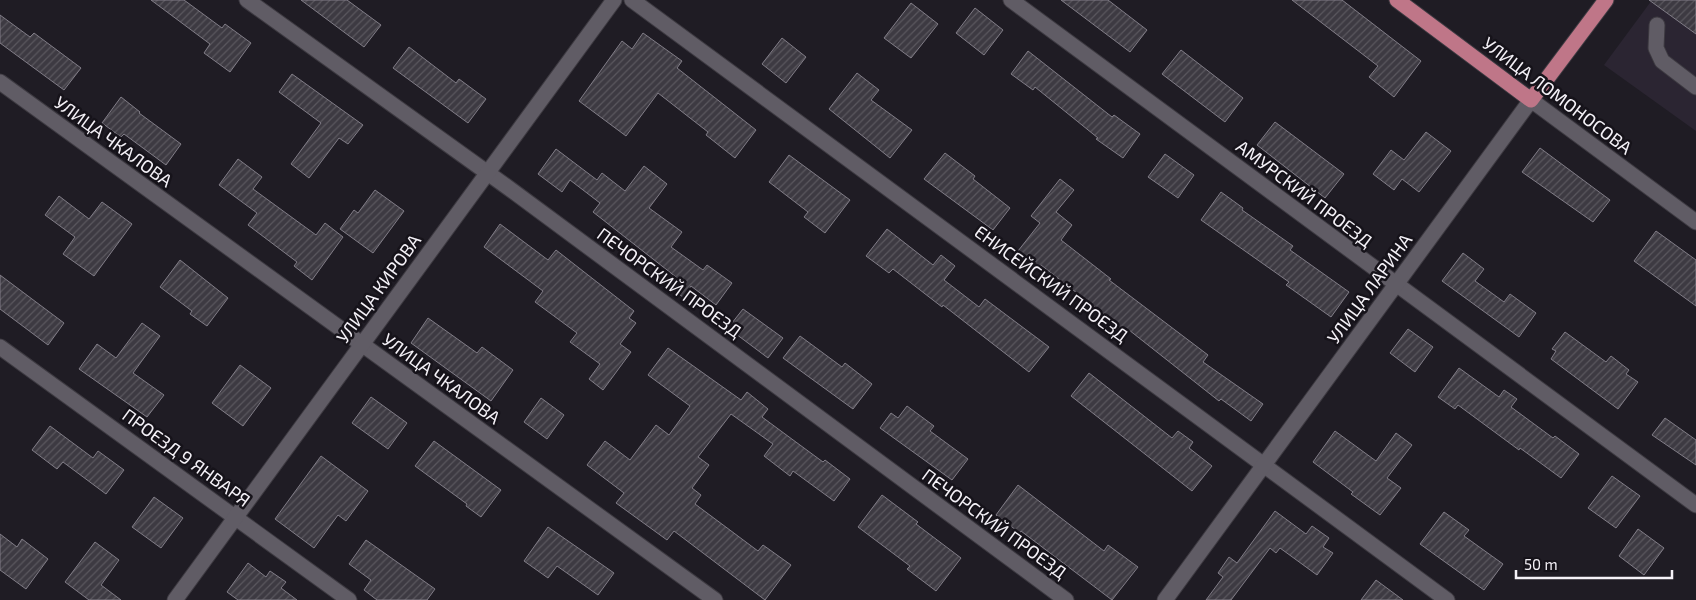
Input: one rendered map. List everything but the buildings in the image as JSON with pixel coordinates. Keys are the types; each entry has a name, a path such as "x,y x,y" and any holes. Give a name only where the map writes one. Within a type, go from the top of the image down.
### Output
{"main road":[{"name":"УЛИЦА ЛОМОНОСОВА","path":"1397,0 1531,100"},
{"name":"УЛИЦА ЛАРИНА","path":"1531,100 1606,0"}],"street":[{"name":"ПЕЧОРСКИЙ ПРОЕЗД","path":"247,0 488,173 1066,600"},
{"name":"УЛИЦА КИРОВА","path":"175,600 614,0"},
{"name":"ЕНИСЕЙСКИЙ ПРОЕЗД","path":"632,0 1447,600"},
{"name":"АМУРСКИЙ ПРОЕЗД","path":"1012,0 1696,505"},
{"path":"1657,25 1656,48 1662,61 1696,87"},
{"name":"УЛИЦА ЧКАЛОВА","path":"0,82 715,600"},
{"name":"УЛИЦА ЛАРИНА","path":"1165,600 1531,100"},
{"name":"УЛИЦА ЛОМОНОСОВА","path":"1531,100 1696,222"},
{"name":"ПРОЕЗД 9 ЯНВАРЯ","path":"0,347 349,600"}],"shaded area":[{"path":"1652,0 1696,0 1696,131 1604,65"}]}
